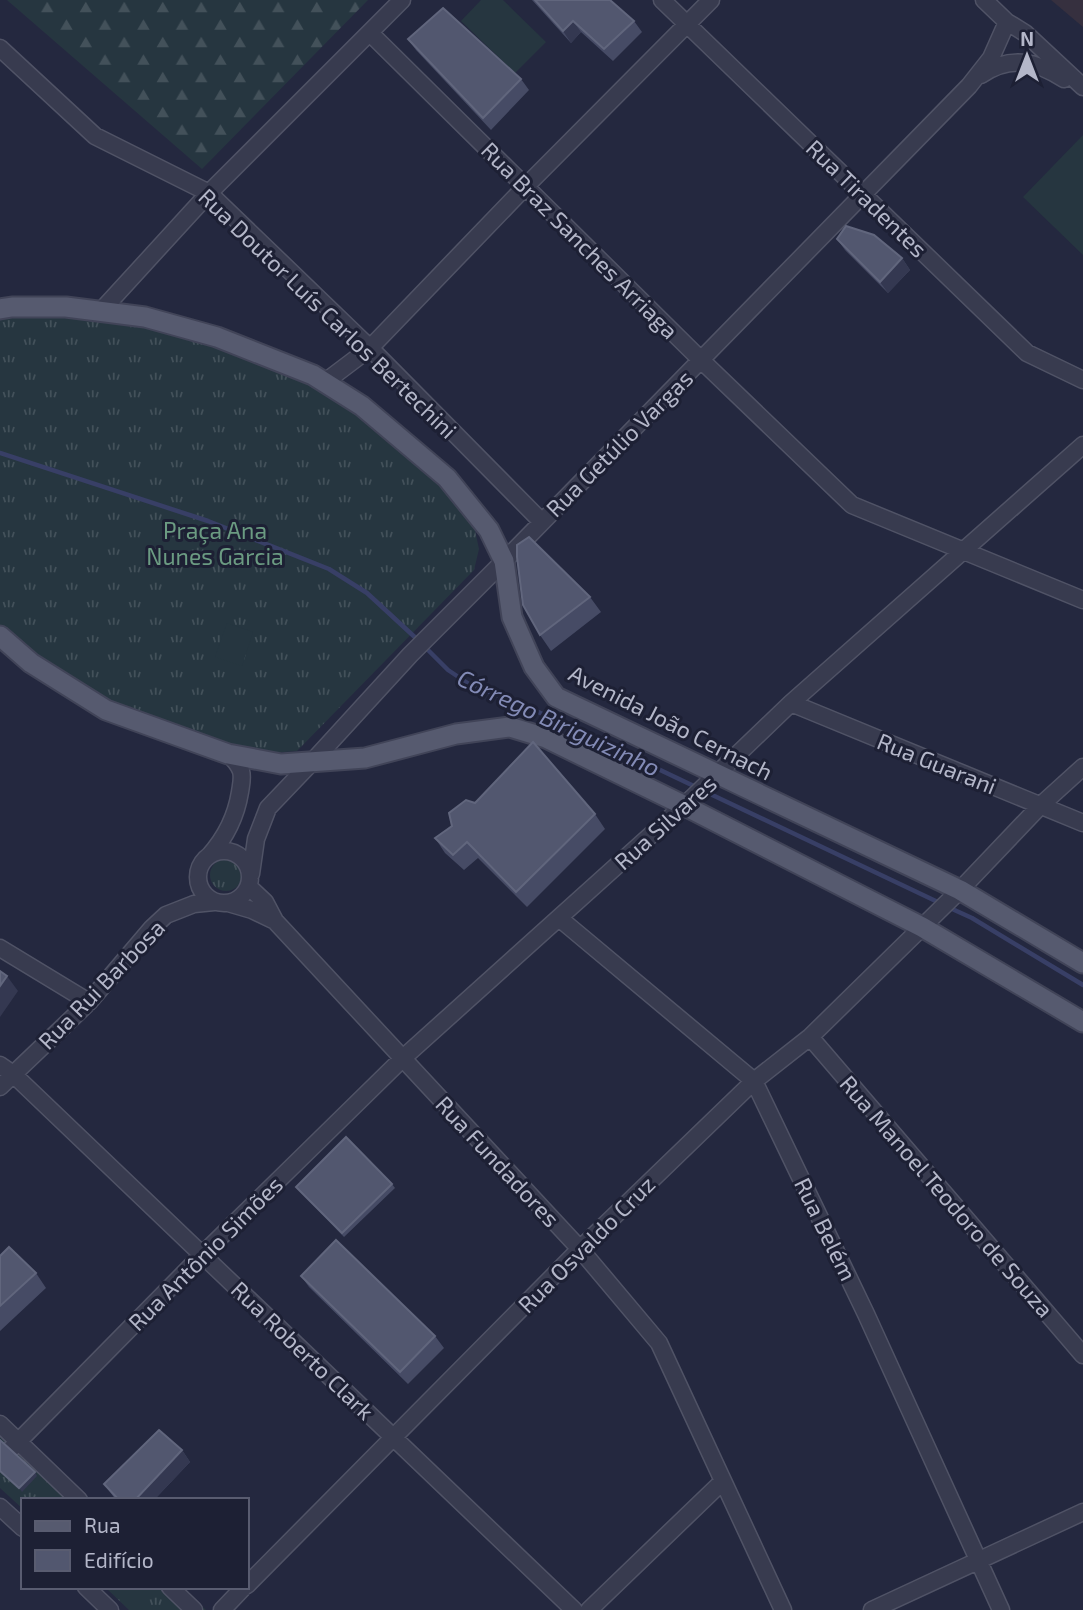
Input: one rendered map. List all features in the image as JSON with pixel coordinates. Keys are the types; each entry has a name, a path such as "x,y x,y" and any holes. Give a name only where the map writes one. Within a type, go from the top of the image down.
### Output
{"main road":[{"name":"Avenida João Cernach","path":"0,309 66,307 145,317 217,337 325,382 362,406 447,478 489,530 504,561 512,617 534,667 556,697 712,779 956,893 1083,963"},
{"path":"0,636 31,663 106,710 228,754 281,764 365,758 456,734 510,727 546,738 687,801 929,921 1083,1022"}],"street":[{"path":"101,310 209,192 402,0"},
{"name":"Rua Tiradentes","path":"662,0 1027,353 1083,380"},
{"path":"325,382 370,348 711,0"},
{"path":"984,0 1007,22 1025,33 1083,90"},
{"name":"Rua Getúlio Vargas","path":"250,880 256,839 268,808 436,628 969,86 991,58 1007,22"},
{"name":"Rua Braz Sanches Arriaga","path":"370,33 852,505 1083,600"},
{"name":"Rua Doutor Luís Carlos Bertechini","path":"0,48 95,136 209,192 370,348 542,522"},
{"path":"969,86 989,70 1014,62 1039,66 1083,90"},
{"name":"Rua Silvares","path":"403,1058 712,779 791,704 1083,445"},
{"name":"Rua Guarani","path":"791,704 1083,823"},
{"path":"208,856 223,851 244,859 250,880 241,898 221,903 207,897 198,881 202,863 208,856 222,841 237,811 243,778 235,760 228,754"},
{"name":"Rua Osvaldo Cruz","path":"248,1584 580,1249 754,1081 810,1037 929,921 1041,805 1083,767"},
{"name":"Rua Fundadores","path":"250,880 275,921 580,1249 659,1343 783,1610"},
{"name":"Rua Fundadores","path":"221,903 252,910 275,921"},
{"name":"Rua Rui Barbosa","path":"0,1087 7,1069 89,1002 166,915 194,904 221,903"},
{"name":"Rua Belém","path":"559,918 754,1081 866,1314 1001,1610"},
{"path":"0,948 89,1002"},
{"name":"Rua Manoel Teodoro de Souza","path":"810,1037 1083,1355"},
{"name":"Rua Antônio Simões","path":"14,1446 203,1254 403,1058"},
{"name":"Rua Roberto Clark","path":"7,1069 574,1610"},
{"path":"0,1424 14,1446 77,1498"},
{"path":"589,1610 722,1482"},
{"path":"0,1507 21,1526"},
{"path":"872,1610 1083,1512"},
{"path":"88,1589 110,1610"},
{"path":"172,1589 194,1610"},
{"name":"Rua Osvaldo Cruz","path":"222,1610 243,1589"}],"shaded area":[{"path":"1051,0 1083,0 1083,27"}],"green space":[{"path":"7,0 368,0 202,169"},
{"path":"481,0 503,0 546,42 515,73 461,21"},
{"path":"1083,135 1083,255 1023,197"},
{"name":"Praça Ana Nunes Garcia","path":"23,315 58,315 149,327 184,335 267,363 345,401 421,463 456,501 474,526 479,549 474,570 297,751 271,753 238,748 145,716 101,696 64,674 0,626 0,319"},
{"path":"227,623 253,632 242,666 215,657"},
{"path":"226,859 237,864 242,875 237,886 226,891 215,886 210,875 215,864"},
{"path":"0,1415 87,1498 21,1498 21,1507 0,1488"},
{"path":"107,1589 184,1589 206,1610 129,1610"}],"building":[{"path":"535,0 610,0 634,21 604,49 573,21 563,31"},
{"path":"443,8 521,79 483,118 408,39"},
{"path":"846,226 874,235 902,258 880,282 837,239"},
{"path":"529,537 590,597 540,635 523,605 517,557 517,545"},
{"path":"533,742 595,814 516,892 467,842 453,855 435,838 452,826 449,813 466,800 475,803"},
{"path":"0,971 7,976 0,986"},
{"path":"346,1137 392,1184 342,1233 296,1187"},
{"path":"336,1240 435,1336 400,1372 301,1276"},
{"path":"9,1247 36,1273 0,1306 0,1256"},
{"path":"159,1430 182,1450 137,1498 117,1498 104,1484"},
{"path":"0,1440 35,1472 19,1488 0,1471"}],"waterway":[{"name":"Córrego Biriguizinho","path":"0,453 208,521 329,569 367,593 419,641"},
{"name":"Córrego Biriguizinho","path":"425,647 448,670 469,684 532,709 698,788"},
{"name":"Córrego Biriguizinho","path":"706,792 942,904"},
{"name":"Córrego Biriguizinho","path":"950,908 972,918 1083,985"}]}
